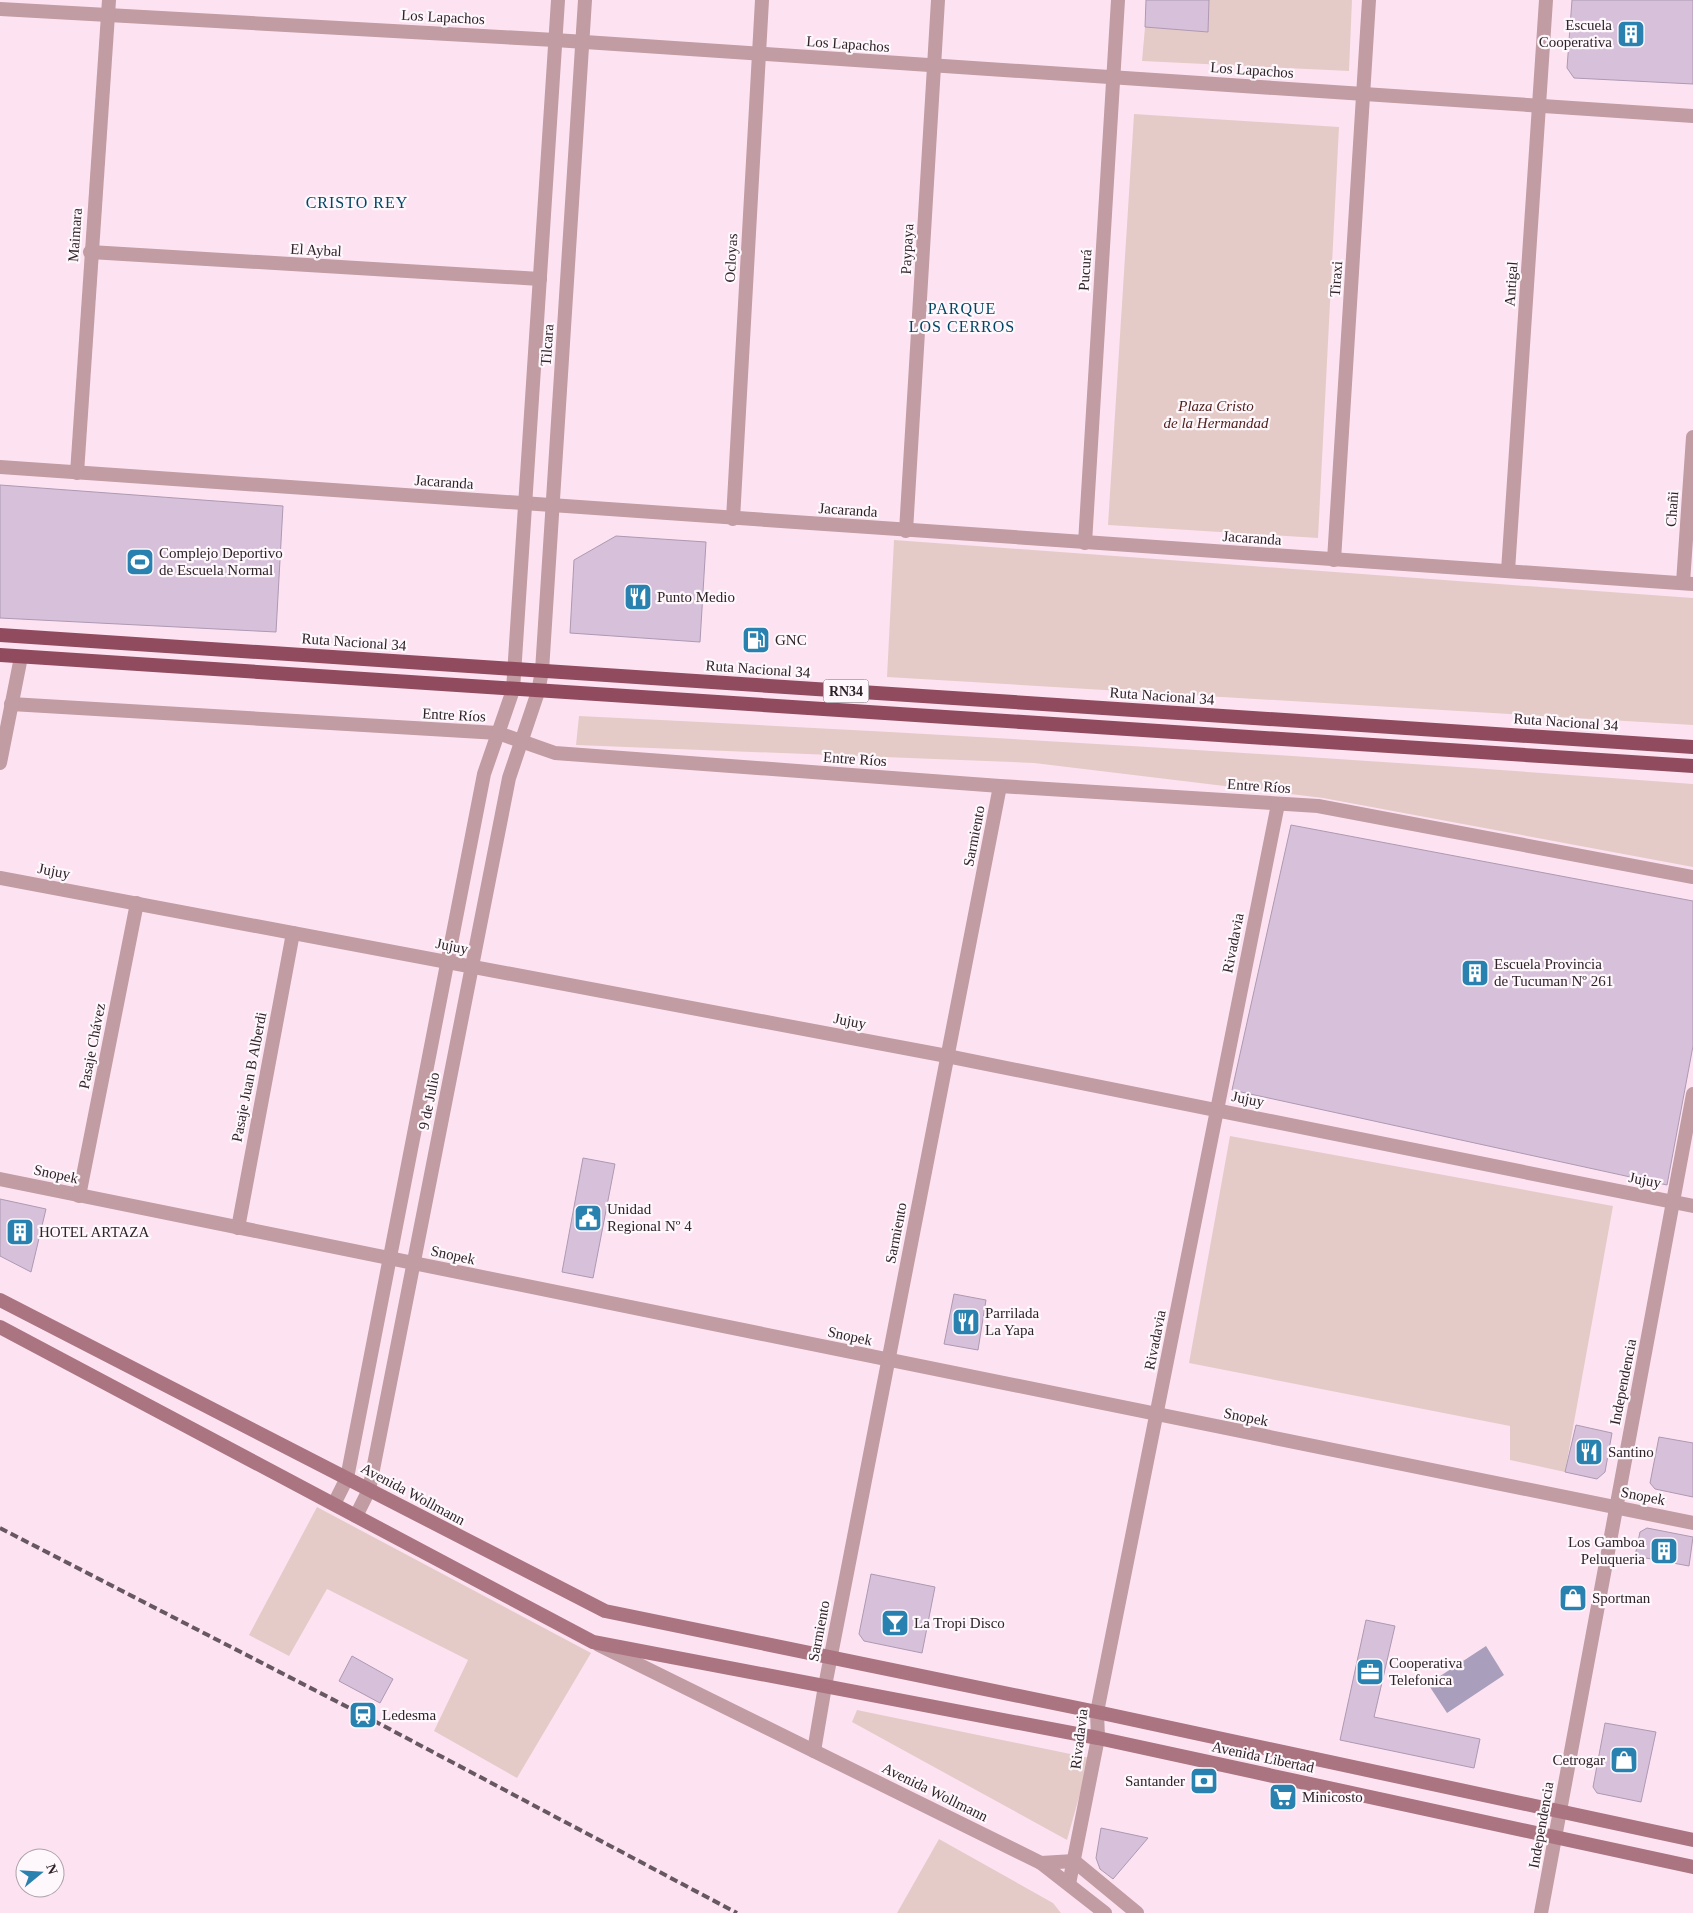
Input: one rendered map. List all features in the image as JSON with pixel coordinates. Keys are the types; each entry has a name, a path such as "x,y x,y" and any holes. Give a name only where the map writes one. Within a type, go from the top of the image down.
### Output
{"highway":[{"name":"Ruta Nacional 34","path":"0,635 1693,747"},
{"name":"RN34","path":"0,655 538,692 1693,766"}],"main road":[{"name":"Avenida Wollmann","path":"0,1300 605,1611 831,1657"},
{"name":"Avenida Wollmann","path":"0,1327 593,1642 826,1686"},
{"name":"Avenida Libertad","path":"831,1657 1098,1712 1559,1813 1693,1840"},
{"name":"Avenida Libertad","path":"826,1686 1098,1738 1693,1867"}],"street":[{"name":"Maimara","path":"77,473 90,252 109,0"},
{"name":"Tilcara","path":"512,690 558,0"},
{"name":"Tilcara","path":"538,692 542,671 585,0"},
{"name":"Ocloyas","path":"732,518 762,0"},
{"name":"Paypaya","path":"906,531 938,0"},
{"name":"Pucurá","path":"1085,543 1118,0"},
{"name":"Tiraxi","path":"1334,560 1369,0"},
{"name":"Antigal","path":"1508,571 1546,0"},
{"name":"Los Lapachos","path":"0,8 108,16 556,40 1693,116"},
{"name":"El Aybal","path":"90,252 540,279"},
{"name":"Chañi","path":"1688,583 1693,438"},
{"name":"Jacaranda","path":"0,467 906,531 1688,583"},
{"path":"0,763 21,657"},
{"name":"9 de Julio","path":"334,1504 348,1478 484,774 512,690"},
{"name":"9 de Julio","path":"356,1516 369,1490 509,778 538,692"},
{"name":"Entre Ríos","path":"12,704 498,734 555,753 1000,786 1318,806 1693,877"},
{"name":"Sarmiento","path":"826,1686 887,1360 1000,786"},
{"name":"Rivadavia","path":"1070,1884 1098,1738 1098,1712 1278,804"},
{"name":"Jujuy","path":"0,878 947,1056 1693,1206"},
{"name":"Pasaje Chávez","path":"79,1196 137,904"},
{"name":"Pasaje Juan B Alberdi","path":"238,1228 293,933"},
{"name":"Independencia","path":"1541,1913 1693,1094"},
{"name":"Snopek","path":"0,1179 1693,1523"},
{"name":"Avenida Wollmann","path":"593,1642 1041,1863 1105,1913"},
{"path":"814,1751 826,1686"},
{"path":"1074,1861 1137,1913"},
{"name":"Avenida Wollmann","path":"1041,1863 1074,1861"}],"green space":[{"path":"1209,0 1352,0 1349,71 1142,61 1145,27 1208,32"},
{"name":"Plaza Cristo de la Hermandad","path":"1134,114 1339,127 1318,538 1108,525"},
{"path":"894,540 1693,598 1693,725 887,677"},
{"path":"579,716 1136,746 1693,784 1693,867 1323,798 1034,763 576,745"},
{"path":"1230,1136 1613,1206 1565,1472 1510,1460 1510,1426 1189,1363"},
{"path":"317,1507 591,1653 517,1778 434,1731 468,1660 327,1589 289,1656 249,1635"},
{"path":"857,1710 1090,1758 1067,1840 852,1722"},
{"path":"939,1839 1053,1903 1061,1913 897,1913"}],"shaded area":[{"path":"1486,1646 1504,1675 1447,1713 1428,1684"}],"building":[{"path":"1146,0 1209,0 1208,32 1145,27"},
{"name":"Escuela Cooperativa","path":"1572,0 1693,0 1693,84 1574,78 1567,68"},
{"name":"Complejo Deportivo de Escuela Normal","path":"0,485 283,506 276,632 0,618"},
{"name":"Punto Medio","path":"616,536 706,542 700,642 570,633 574,560"},
{"name":"Escuela Provincia de Tucuman Nº 261","path":"1291,825 1693,901 1693,1046 1667,1185 1232,1090"},
{"name":"Unidad Regional Nº 4","path":"583,1158 615,1164 593,1278 562,1272"},
{"name":"HOTEL ARTAZA","path":"0,1199 46,1209 31,1272 0,1256"},
{"name":"Parrilada La Yapa","path":"954,1294 986,1300 978,1350 944,1344"},
{"name":"Santino","path":"1576,1425 1612,1433 1605,1472 1597,1479 1565,1472"},
{"path":"1659,1437 1693,1443 1693,1497 1655,1489 1650,1483"},
{"name":"Los Gamboa Peluqueria","path":"1647,1528 1693,1537 1689,1566 1635,1556 1640,1532"},
{"name":"La Tropi Disco","path":"871,1574 935,1587 922,1653 864,1641 859,1634"},
{"path":"1366,1620 1395,1626 1374,1717 1480,1739 1474,1768 1340,1740"},
{"path":"352,1656 393,1679 380,1703 339,1681"},
{"name":"Cetrogar","path":"1605,1723 1656,1732 1641,1802 1597,1793 1593,1787"},
{"path":"1101,1828 1148,1838 1113,1879 1100,1869 1096,1858"}],"railway":[{"path":"0,1528 363,1715 737,1913"}],"place":[{"name":"Escuela Cooperativa","path":"1631,34"},
{"name":"Complejo Deportivo de Escuela Normal","path":"140,562"},
{"name":"Punto Medio","path":"638,597"},
{"name":"GNC","path":"756,640"},
{"name":"Escuela Provincia de Tucuman Nº 261","path":"1475,973"},
{"name":"Unidad Regional Nº 4","path":"588,1218"},
{"name":"HOTEL ARTAZA","path":"20,1232"},
{"name":"Parrilada La Yapa","path":"966,1322"},
{"name":"Santino","path":"1589,1452"},
{"name":"Los Gamboa Peluqueria","path":"1664,1551"},
{"name":"Sportman","path":"1573,1598"},
{"name":"La Tropi Disco","path":"895,1623"},
{"name":"Cooperativa Telefonica","path":"1370,1672"},
{"name":"Ledesma","path":"363,1715"},
{"name":"Cetrogar","path":"1624,1760"},
{"name":"Santander","path":"1204,1781"},
{"name":"Minicosto","path":"1283,1797"}],"district":[{"name":"CRISTO REY","path":"357,202"},
{"name":"PARQUE LOS CERROS","path":"962,317"}]}
